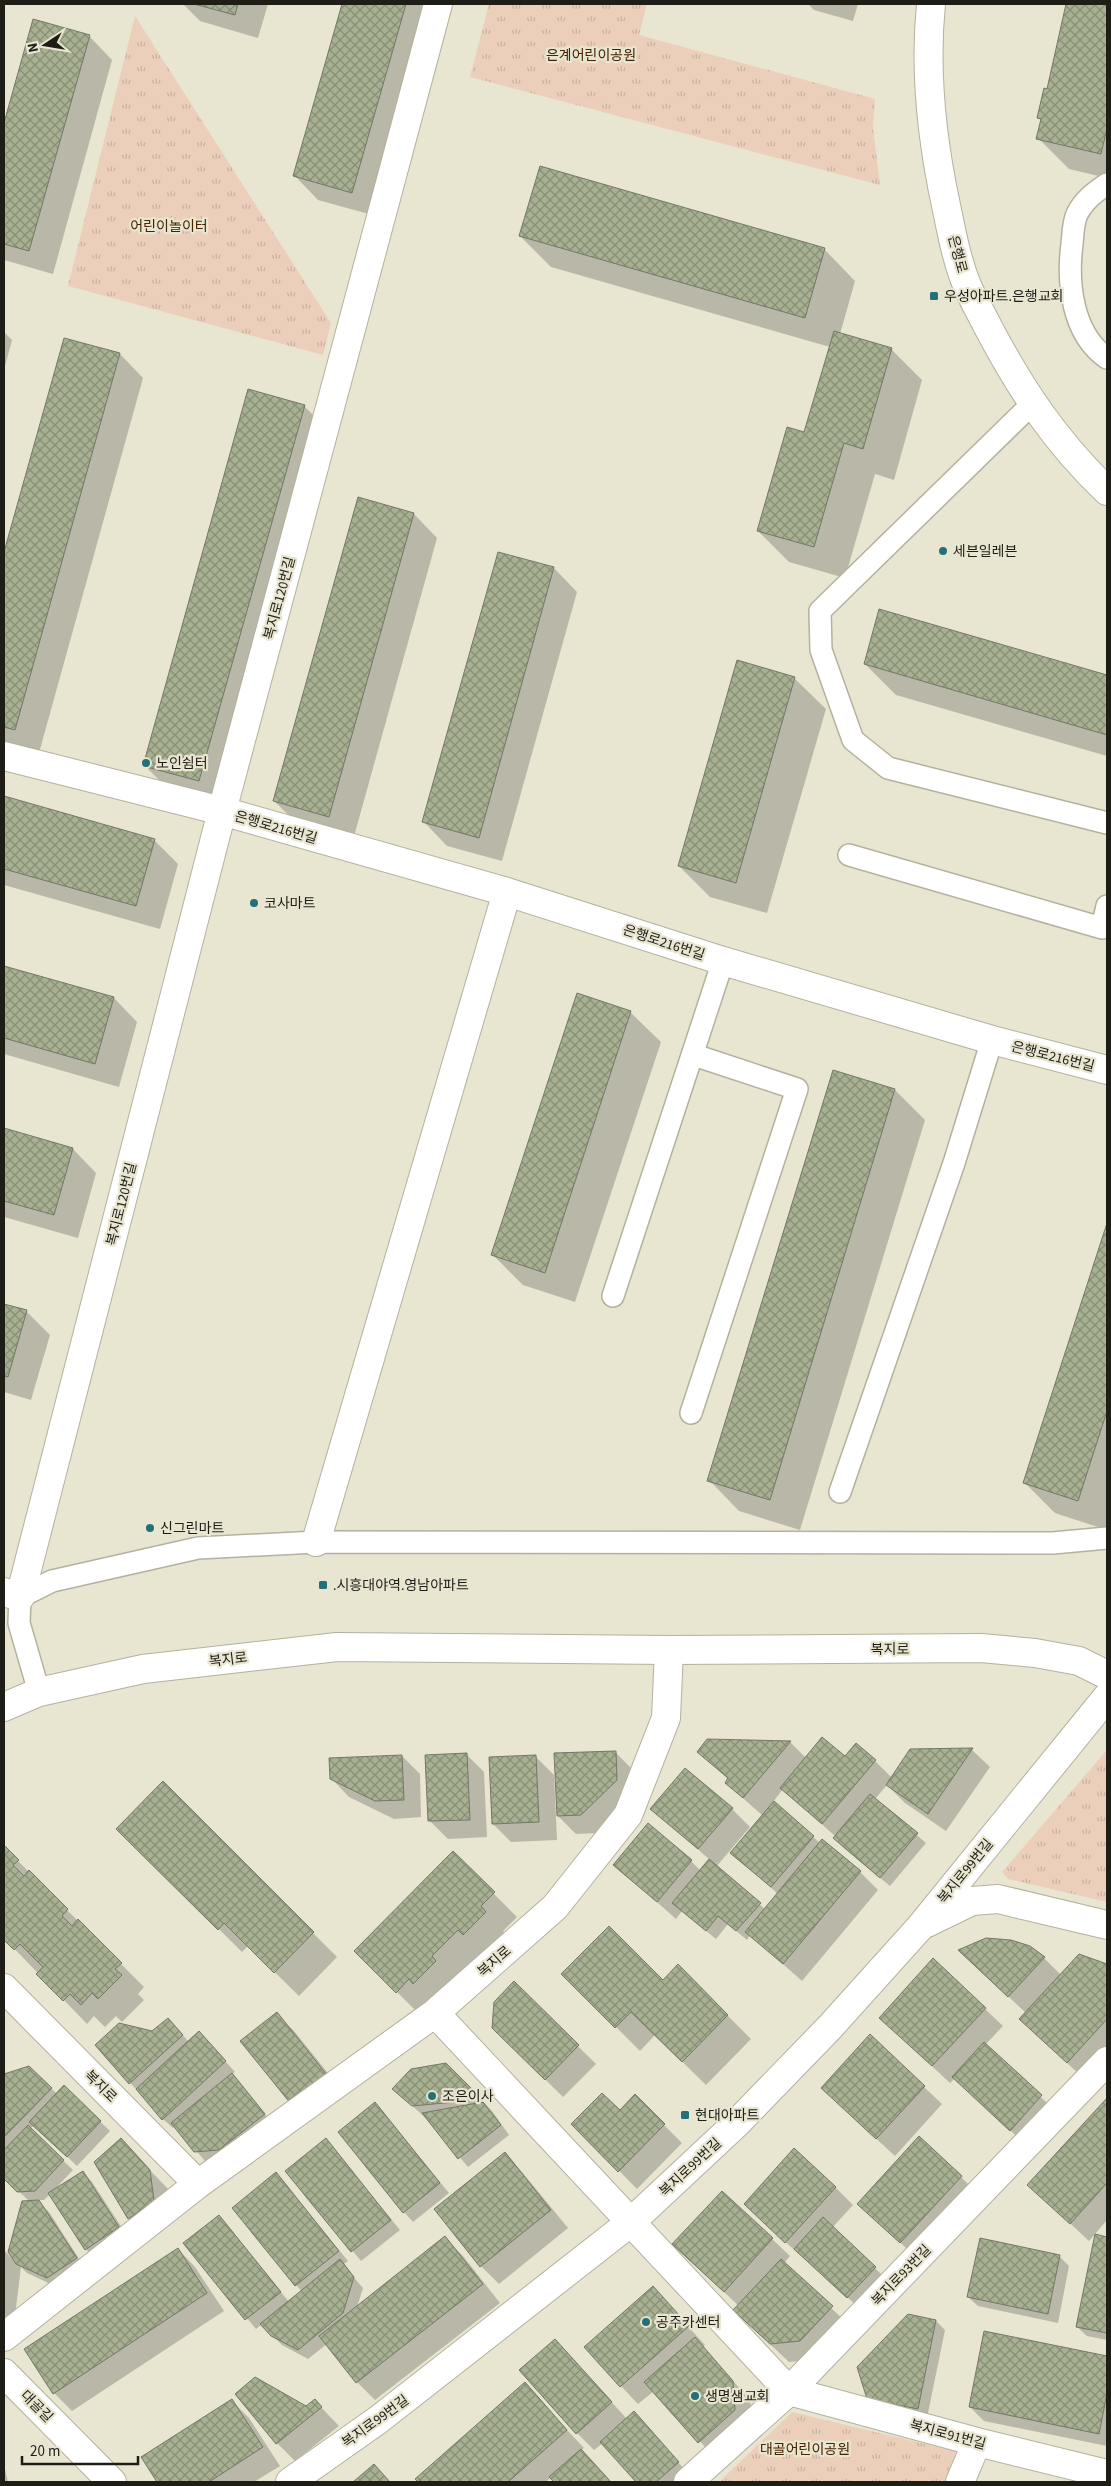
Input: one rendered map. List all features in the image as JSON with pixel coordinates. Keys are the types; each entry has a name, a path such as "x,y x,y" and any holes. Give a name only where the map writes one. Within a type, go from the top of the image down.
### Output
{"street":[{"name":"복지로120번길","path":"12,1594 438,4"},
{"name":"은행로","path":"931,4 928,57 931,122 954,244 966,284 1011,371 1032,404 1055,436 1107,491"},
{"path":"4,756 222,811"},
{"name":"은행로216번길","path":"222,811 507,892 722,961 992,1040 1107,1070"},
{"path":"316,1542 507,892"},
{"name":"복지로","path":"4,1707 39,1692 143,1669 337,1647 669,1650 981,1648 1035,1653 1079,1661 1107,1675"},
{"name":"복지로","path":"4,2336 198,2184 435,2013 555,1907 628,1815 666,1718 669,1650"},
{"name":"복지로99번길","path":"290,2482 378,2420 631,2222 750,2109 830,2027 921,1926 1107,1698"},
{"path":"921,1926 972,1901 986,1899 1015,1902 1107,1925"},
{"name":"복지로","path":"4,1988 198,2184"},
{"path":"435,2013 789,2391"},
{"name":"복지로93번길","path":"688,2482 789,2391 1107,2061"},
{"name":"대골길","path":"4,2373 112,2482"},
{"name":"복지로91번길","path":"789,2391 977,2442 1107,2474"},
{"path":"960,2482 977,2442"}],"lane":[{"path":"1107,184 1089,197 1077,215 1069,266 1072,294 1080,321 1094,345 1107,358"},
{"path":"1032,404 820,611 821,650 853,740 888,768 1107,823"},
{"path":"849,854 1102,928 1107,906"},
{"path":"613,1296 694,1054 722,961"},
{"path":"840,1492 954,1163 992,1040"},
{"path":"691,1413 797,1089 694,1054"},
{"path":"39,1692 12,1594 52,1581 198,1548 316,1542 1053,1543 1107,1538"}],"green space":[{"name":"은계어린이공원","path":"489,4 647,4 639,35 875,99 873,128 880,185 470,77"},
{"name":"어린이놀이터","path":"135,16 331,323 323,355 68,286"},
{"path":"1107,1750 1107,1902 1008,1879 1002,1872"},
{"name":"대골어린이공원","path":"792,2412 958,2452 953,2482 719,2482"}],"building":[{"path":"194,4 238,4 235,15"},
{"path":"342,4 406,4 352,193 293,176"},
{"path":"1066,4 1107,4 1107,128 1101,154 1036,139 1041,119 1037,118 1044,88 1047,89"},
{"path":"33,19 90,35 29,251 4,244 4,123"},
{"path":"540,166 825,248 805,318 519,236"},
{"path":"834,331 892,348 863,449 844,443 814,547 757,531 787,427 804,432"},
{"path":"64,338 120,353 15,730 4,727 4,552"},
{"path":"248,389 305,405 199,781 143,766"},
{"path":"358,497 414,513 329,817 273,801"},
{"path":"498,552 554,567 479,838 422,822"},
{"path":"879,609 1107,675 1107,735 864,664"},
{"path":"737,660 795,677 736,883 678,866"},
{"path":"4,796 155,839 136,906 4,869"},
{"path":"4,966 114,997 95,1064 4,1038"},
{"path":"577,993 631,1011 545,1273 491,1255"},
{"path":"833,1070 895,1089 770,1500 707,1481"},
{"path":"4,1128 73,1148 54,1215 4,1201"},
{"path":"1107,1223 1107,1411 1078,1501 1023,1483"},
{"path":"4,1304 27,1310 8,1377 4,1376"},
{"path":"822,1737 845,1756 856,1743 876,1760 822,1824 780,1788"},
{"path":"707,1739 791,1741 743,1798 725,1783 728,1778 697,1752"},
{"path":"973,1748 928,1814 886,1785 910,1749"},
{"path":"616,1751 617,1780 581,1815 557,1816 554,1753"},
{"path":"467,1753 470,1820 428,1821 425,1755"},
{"path":"402,1755 404,1800 375,1801 330,1779 329,1758"},
{"path":"536,1755 539,1822 492,1824 489,1757"},
{"path":"685,1768 733,1808 698,1849 650,1809"},
{"path":"163,1781 314,1932 274,1973 224,1923 218,1930 116,1829"},
{"path":"870,1794 918,1833 880,1878 833,1838"},
{"path":"774,1801 814,1836 771,1887 730,1853"},
{"path":"648,1823 692,1860 657,1902 613,1865"},
{"path":"822,1839 861,1871 783,1964 745,1932"},
{"path":"4,1845 19,1860 13,1865 24,1876 29,1870 68,1909 62,1916 72,1926 78,1919 122,1963 115,1969 122,1975 98,1999 92,1993 81,2005 70,1994 63,2001 36,1974 43,1967 20,1944 14,1950 4,1940"},
{"path":"453,1851 495,1892 481,1906 486,1912 463,1935 458,1930 432,1956 436,1961 413,1984 409,1979 396,1993 354,1951"},
{"path":"709,1859 761,1903 736,1931 718,1916 706,1931 672,1903"},
{"path":"609,1926 663,1980 678,1964 728,2015 682,2062 631,2012 615,2028 561,1974"},
{"path":"986,1938 1011,1940 1030,1946 1045,1957 1008,1997 958,1950"},
{"path":"1079,1954 1107,1964 1107,2019 1067,2063 1019,2019"},
{"path":"933,1958 986,2008 932,2066 879,2018"},
{"path":"514,1981 579,2045 545,2080 492,2028 494,2002"},
{"path":"277,2012 327,2075 291,2104 240,2041"},
{"path":"168,2018 183,2035 129,2084 95,2045 119,2023 152,2031"},
{"path":"199,2031 226,2061 162,2120 136,2089"},
{"path":"870,2034 925,2086 876,2139 821,2088"},
{"path":"984,2042 1042,2095 1010,2131 952,2077"},
{"path":"446,2063 475,2092 466,2101 412,2106 392,2089 411,2069"},
{"path":"29,2066 52,2088 4,2137 4,2074"},
{"path":"232,2073 265,2114 219,2150 194,2152 171,2123"},
{"path":"64,2085 101,2121 67,2157 29,2122"},
{"path":"602,2093 620,2110 635,2094 665,2124 618,2172 571,2124"},
{"path":"1107,2098 1107,2183 1070,2224 1027,2185"},
{"path":"375,2102 440,2183 403,2213 338,2132"},
{"path":"483,2102 501,2125 458,2159 422,2113"},
{"path":"28,2125 64,2160 35,2191 17,2192 4,2179 4,2150"},
{"path":"919,2136 962,2176 900,2243 857,2204"},
{"path":"121,2138 150,2170 154,2201 128,2219 94,2162"},
{"path":"326,2138 391,2220 351,2252 285,2171"},
{"path":"794,2148 836,2187 785,2243 744,2204"},
{"path":"505,2152 551,2210 480,2267 434,2209"},
{"path":"83,2171 119,2227 85,2250 48,2193"},
{"path":"276,2172 339,2251 295,2286 232,2208"},
{"path":"722,2191 773,2238 724,2292 672,2244"},
{"path":"39,2200 77,2258 47,2278 16,2264 8,2252 22,2201"},
{"path":"219,2215 281,2292 245,2320 183,2243"},
{"path":"823,2217 876,2267 847,2298 794,2249"},
{"path":"1095,2234 1107,2237 1107,2333 1076,2327"},
{"path":"445,2236 483,2284 356,2383 319,2336"},
{"path":"980,2238 1060,2255 1048,2314 967,2297"},
{"path":"178,2248 207,2293 53,2394 24,2349"},
{"path":"340,2259 354,2277 343,2313 298,2350 271,2336 260,2324"},
{"path":"781,2259 833,2306 800,2341 770,2344 733,2310"},
{"path":"653,2286 689,2326 620,2387 584,2347"},
{"path":"908,2314 936,2320 918,2409 867,2399 857,2367"},
{"path":"984,2331 1107,2356 1107,2393 1099,2434 969,2407"},
{"name":"생명샘교회","path":"695,2337 733,2381 735,2410 698,2443 644,2382"},
{"path":"555,2339 612,2402 576,2434 519,2370"},
{"path":"255,2377 306,2406 315,2399 322,2407 276,2444 235,2394"},
{"path":"525,2382 567,2430 508,2482 418,2482 415,2479"},
{"path":"232,2399 263,2447 209,2482 157,2482 141,2457"},
{"path":"634,2411 679,2462 656,2482 636,2482 600,2442"},
{"path":"581,2449 611,2482 554,2482 549,2477"},
{"path":"374,2464 390,2482 353,2482"}],"place":[{"name":"우성아파트.은행교회","path":"934,296"},
{"name":"세븐일레븐","path":"943,551"},
{"name":"노인쉼터","path":"146,763"},
{"name":"코사마트","path":"254,903"},
{"name":"신그린마트","path":"150,1528"},
{"name":".시흥대야역.영남아파트","path":"323,1585"},
{"name":"조은이사","path":"432,2096"},
{"name":"현대아파트","path":"685,2115"},
{"name":"공주카센터","path":"646,2322"},
{"name":"생명샘교회","path":"695,2396"}]}
